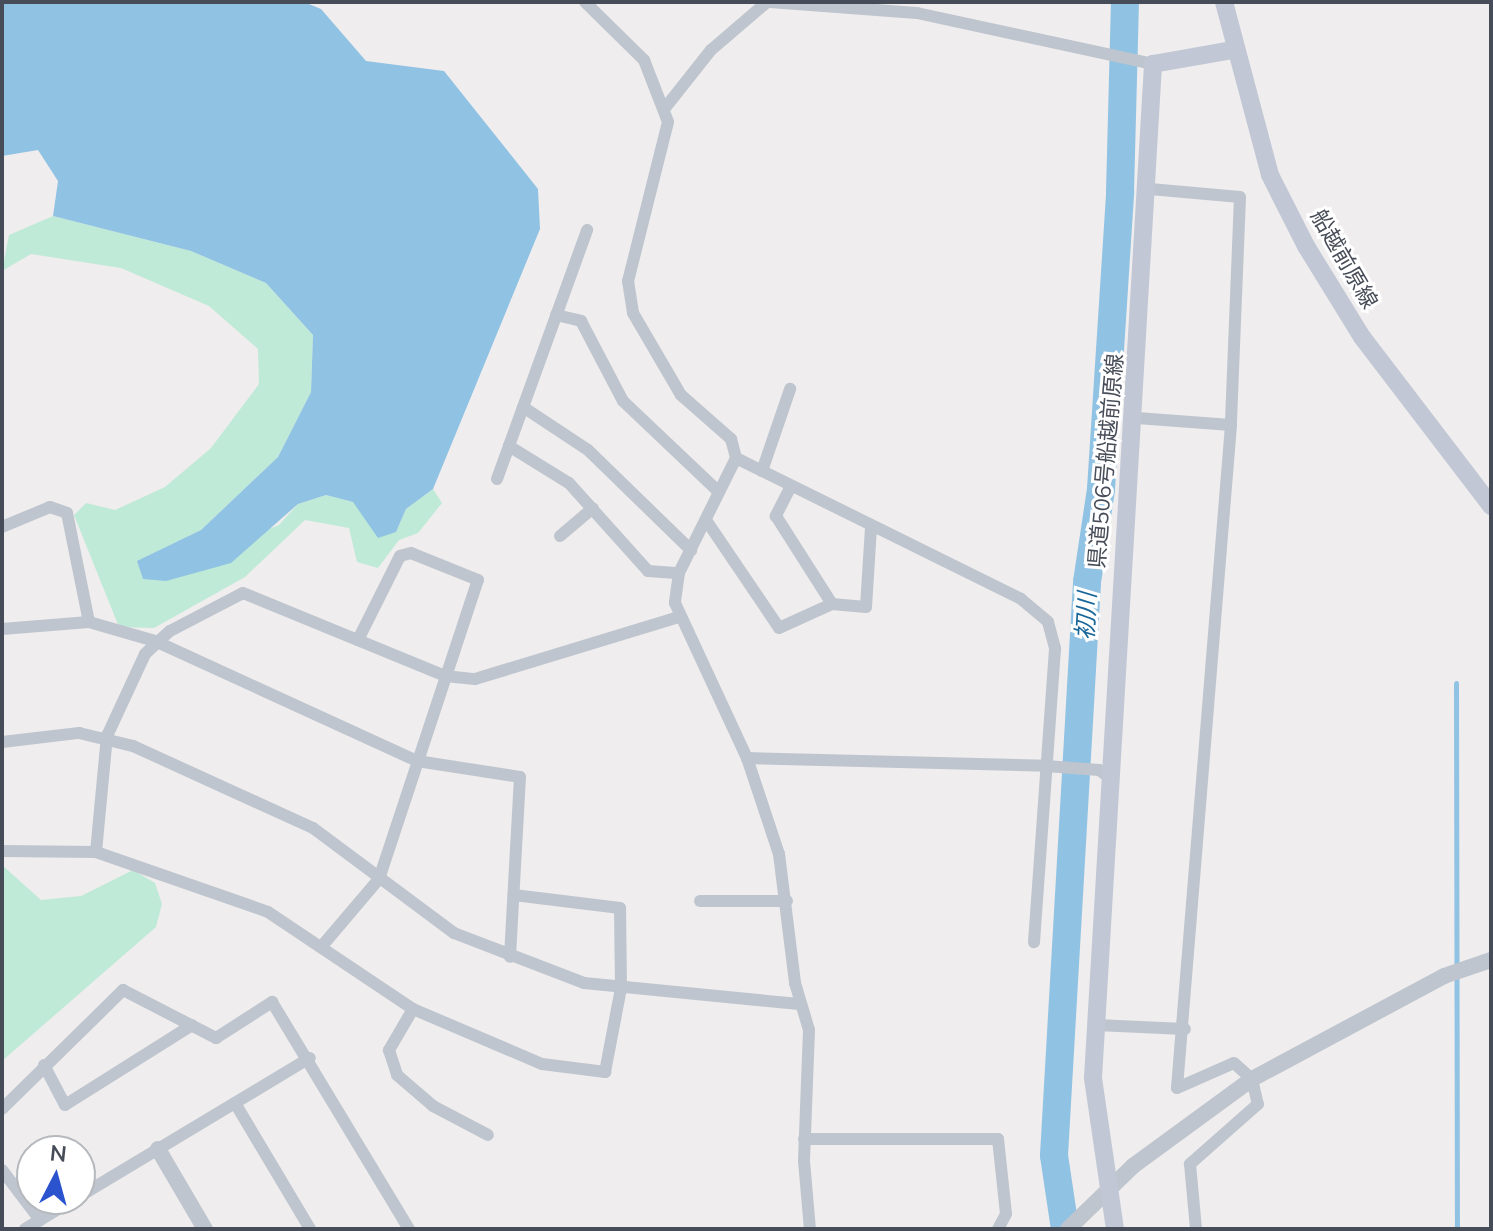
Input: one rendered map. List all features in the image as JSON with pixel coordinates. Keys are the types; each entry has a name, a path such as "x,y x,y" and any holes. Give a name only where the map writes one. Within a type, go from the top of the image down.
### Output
{"main road":[{"name":"船越前原線","path":"1224,2 1232,50 1270,175 1306,246 1362,337 1491,506"},
{"path":"1153,64 1232,50"},
{"name":"県道506号船越前原線","path":"1115,1229 1093,1078 1104,774 1122,537 1137,418 1150,189 1153,64"}],"street":[{"path":"585,2 644,60 665,108 667,147 628,299 667,374 731,439 736,458 679,573 679,617 747,758 787,901 799,1004 809,1030 804,1139 810,1229"},
{"path":"665,108 711,50 769,2 917,13 1095,56 1153,64"},
{"path":"1150,189 1240,197 1231,425 1185,1029 1177,1088 1234,1063 1252,1079 1258,1104 1190,1164 1196,1229"},
{"path":"497,479 587,230"},
{"path":"556,315 581,321 623,401 719,492"},
{"path":"762,471 790,389"},
{"path":"523,407 588,450 691,550"},
{"path":"1137,418 1231,425"},
{"path":"509,446 569,483 648,571 679,573"},
{"path":"736,458 1021,599 1048,622 1055,649 1050,766 1034,942"},
{"path":"791,486 776,516 832,604"},
{"path":"2,527 50,507 67,513 89,622"},
{"path":"560,536 593,508"},
{"path":"706,520 779,628 832,604 866,607 871,527"},
{"path":"322,946 379,879 445,676 480,593 478,580 411,553 390,564 358,640"},
{"path":"96,852 107,736 155,641 251,593 445,676 486,678 679,617"},
{"path":"2,629 89,622 155,641 417,761 520,777 510,957"},
{"path":"2,742 107,736 313,828 454,933 510,957 621,988 799,1004"},
{"path":"747,758 1050,766 1104,774"},
{"path":"2,851 96,852 268,912 413,1009 542,1064 605,1072 621,988 620,908 514,895"},
{"path":"700,901 787,901"},
{"path":"1068,1229 1108,1190 1252,1079 1444,976 1491,960"},
{"path":"2,1109 123,990 216,1038 272,1002 310,1058 409,1229"},
{"path":"413,1009 389,1050 397,1075 433,1106 488,1135"},
{"path":"44,1065 65,1105 192,1025"},
{"path":"1096,1025 1185,1029"},
{"path":"96,1187 310,1058"},
{"path":"235,1103 310,1229"},
{"path":"804,1139 998,1139 1006,1214 998,1229"},
{"path":"158,1149 204,1229"},
{"path":"2,1170 40,1220"},
{"path":"25,1229 49,1215"}],"green space":[{"path":"53,216 191,251 266,283 313,335 311,392 278,457 201,530 138,561 143,579 279,525 298,504 326,495 353,502 396,532 406,509 433,489 442,503 418,533 399,540 378,568 357,562 349,528 305,520 245,577 154,628 119,627 74,515 86,503 115,510 165,487 211,448 259,384 258,349 209,306 121,268 31,254 2,271 9,235"},
{"path":"2,865 41,900 81,896 133,870 155,883 162,904 156,927 2,1061"}],"water":[{"path":"2,2 304,2 321,9 366,61 444,71 538,189 540,229 433,489 406,509 396,532 378,538 353,502 326,495 298,504 231,563 166,581 143,579 137,561 201,530 278,457 311,392 313,335 266,283 191,251 53,216 58,181 38,150 2,156"}],"waterway":[{"name":"初川","path":"1065,1229 1054,1155 1087,582 1101,489 1120,192 1125,2"},
{"path":"1456,683 1457,1229"}]}
